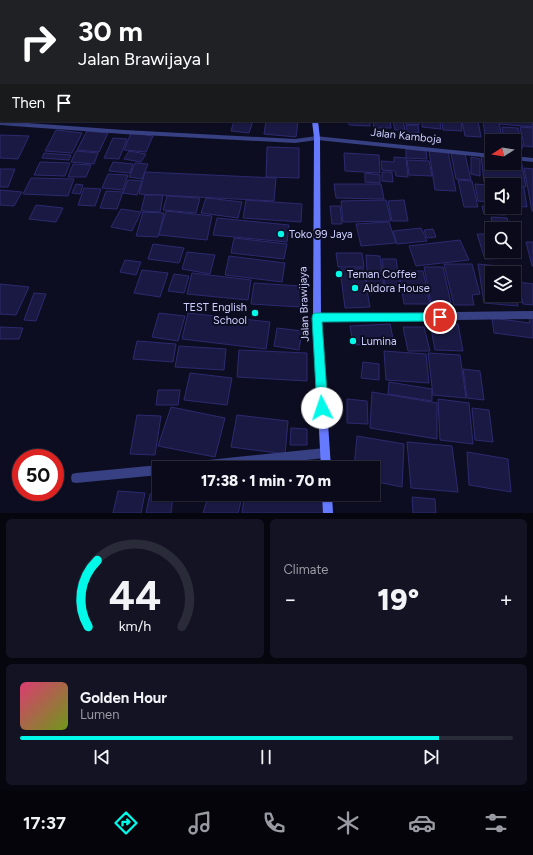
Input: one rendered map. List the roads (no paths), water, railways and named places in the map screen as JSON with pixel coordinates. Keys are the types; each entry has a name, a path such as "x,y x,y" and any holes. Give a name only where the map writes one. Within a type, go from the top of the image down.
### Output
{"main road":[{"name":"Jalan Brawijaya","path":"315,122 317,138 316,318 326,461"},
{"path":"327,501 328,513"}],"street":[{"name":"Jalan Kamboja","path":"0,123 124,132 295,141 317,138 485,155"},
{"path":"521,159 533,160"},
{"path":"316,318 533,316"},
{"path":"247,461 325,453"},
{"path":"76,478 152,471"}],"place":[{"name":"Toko 99 Jaya","path":"281,234"},
{"name":"Teman Coffee","path":"339,274"},
{"name":"Aldora House","path":"355,288"},
{"name":"TEST English School","path":"255,313"},
{"name":"Lumina","path":"353,341"}]}
